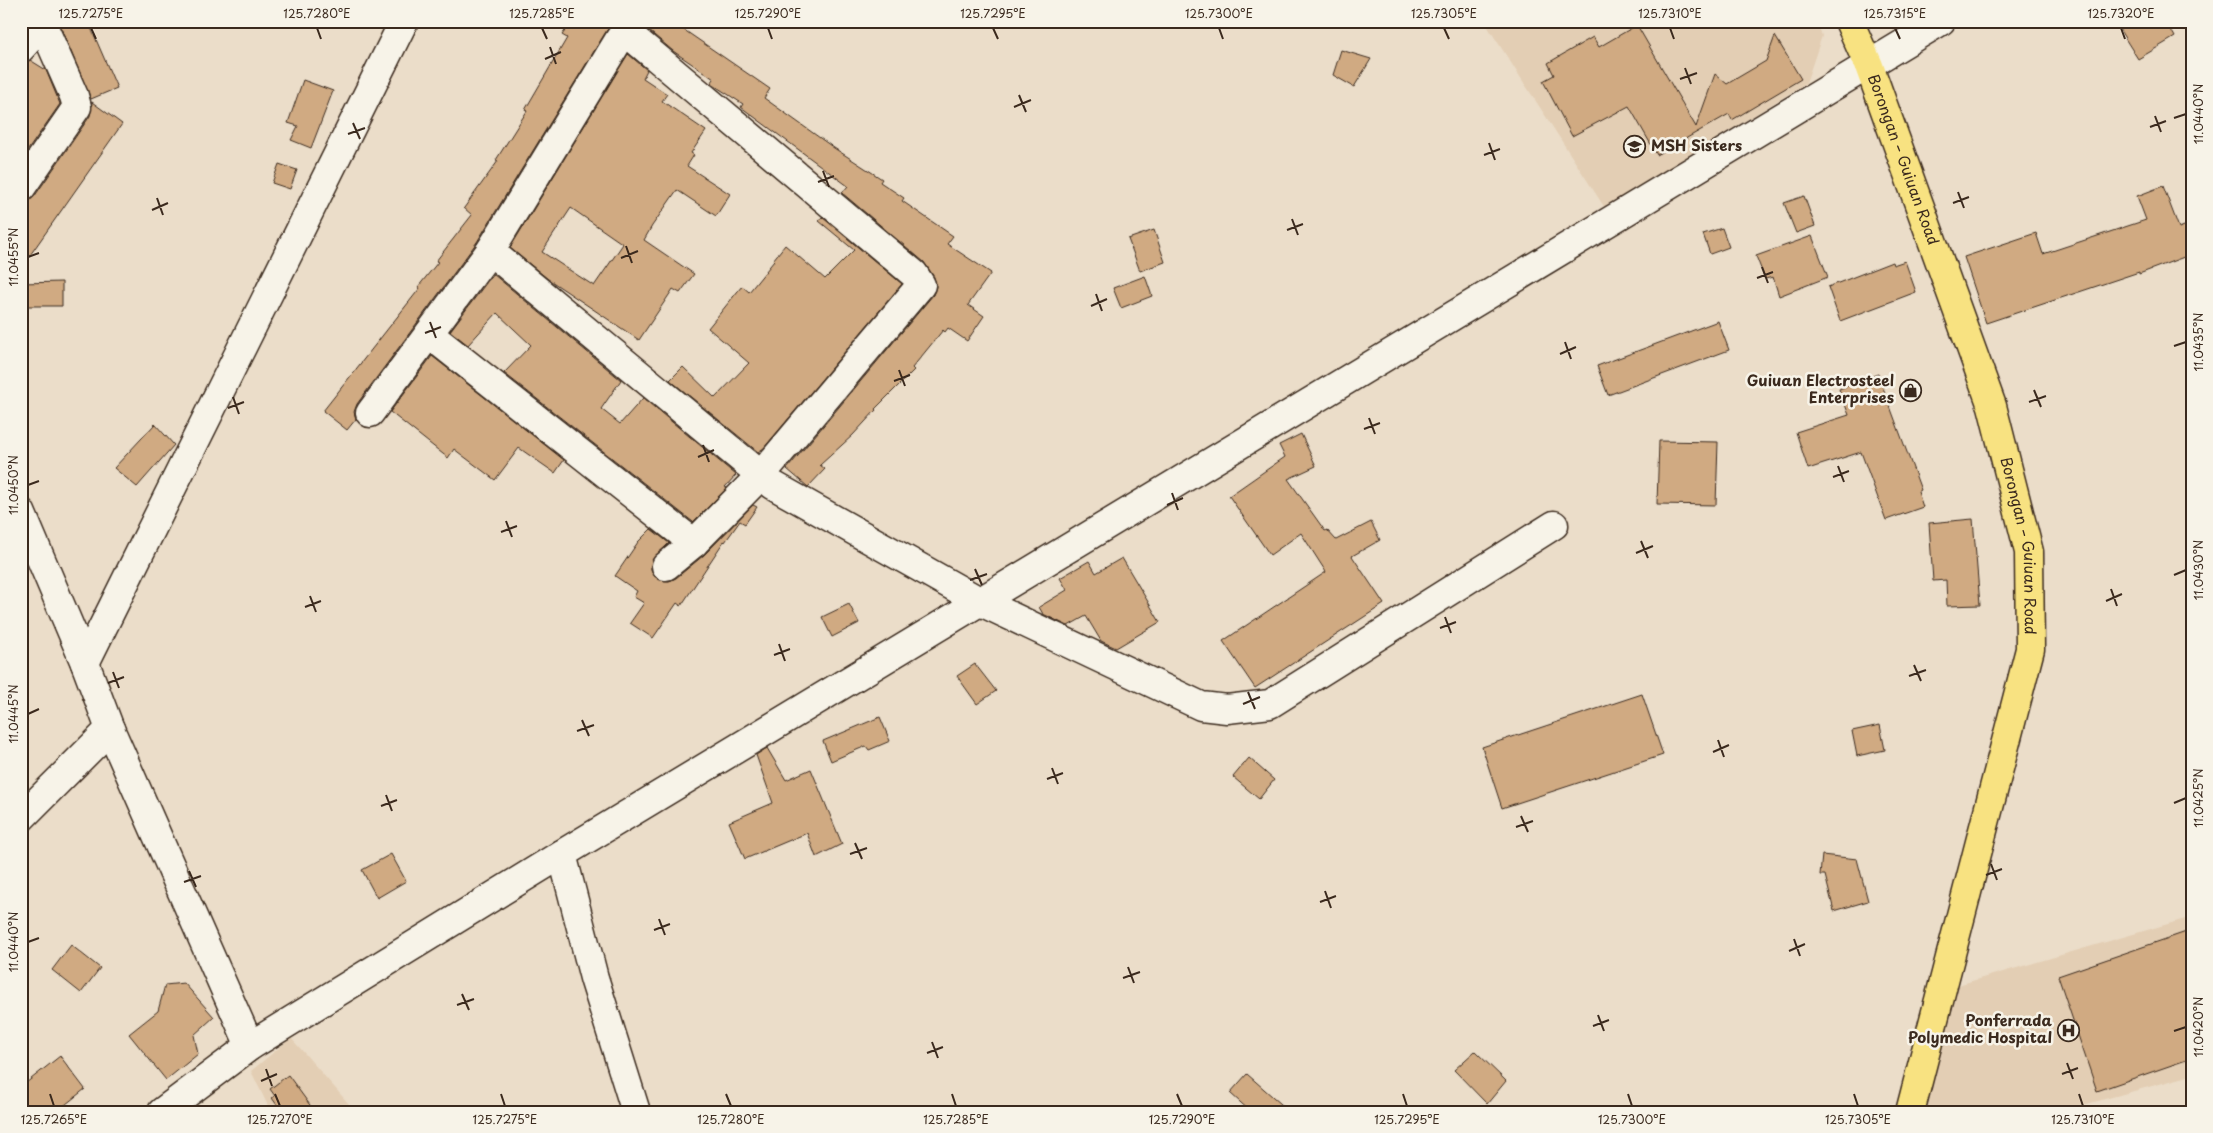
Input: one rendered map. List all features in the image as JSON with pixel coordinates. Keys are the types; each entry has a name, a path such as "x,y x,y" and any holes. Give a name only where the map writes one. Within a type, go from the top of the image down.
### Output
{"main road":[{"name":"Borongan – Guiuan Road","path":"1849,21 1869,66 1992,406 2029,552 2030,649 1910,1112"}],"street":[{"path":"21,48 31,37 30,21"},
{"path":"21,188 77,107 41,21"},
{"path":"85,663 404,21"},
{"path":"162,1112 250,1046 562,854 1941,21"},
{"path":"370,413 490,251 620,38 632,37 914,274 921,286 761,475 694,543 666,566"},
{"path":"490,251 773,485 981,602 1201,706 1227,709 1270,704 1554,525"},
{"path":"429,334 694,543"},
{"path":"21,512 85,663 110,729 250,1046"},
{"path":"21,818 110,729"},
{"path":"562,854 594,978 636,1112"}],"shaded area":[{"name":"MSH Sisters","path":"1484,21 1817,21 1822,36 1806,83 1605,208"},
{"name":"Ponferrada Polymedic Hospital","path":"2192,917 2192,1075 2058,1112 1922,1112 1923,1102 1958,985"},
{"path":"291,1038 356,1112 271,1112 251,1071"}],"building":[{"path":"58,21 88,21 117,88 91,99"},
{"path":"572,21 676,21 674,23 770,89 764,98 834,148 882,179 880,182 904,198 902,201 953,236 947,244 991,273 968,305 984,316 967,341 948,328 945,332 943,330 912,368 914,370 875,409 853,435 820,465 825,469 808,487 787,469 933,295 936,287 934,277 924,262 842,193 848,186 741,107 743,104 711,83 714,79 673,51 642,25 631,22 612,25 607,30 477,242 357,404 354,412 356,419 347,430 323,411 420,288 418,287 438,262 436,261 472,215 464,208 498,161 496,160 527,111 525,110 567,38 562,35"},
{"path":"2114,21 2166,21 2175,37 2138,59"},
{"path":"1637,25 1696,127 1715,74 1727,84 1766,61 1775,36 1801,79 1732,120 1729,114 1657,155 1629,106 1572,136 1543,81 1554,75 1548,63 1593,37 1599,47"},
{"path":"1341,50 1371,59 1354,87 1333,75"},
{"path":"628,54 647,70 643,78 667,94 662,101 706,131 691,153 694,155 687,166 730,194 716,216 677,190 652,226 644,240 694,274 680,293 673,289 639,340 548,279 510,248","holes":["571,208 623,244 594,286 542,252"]},
{"path":"30,60 46,70 60,104 21,160 21,63"},
{"path":"303,80 333,91 311,148 291,140 298,126 288,123"},
{"path":"92,102 122,124 21,268 21,203 28,202 34,197 90,116"},
{"path":"279,164 297,170 290,189 272,183"},
{"path":"2163,186 2179,228 2192,223 2192,254 2139,274 2139,272 1986,323 1964,257 2036,233 2043,254 2146,220 2137,196"},
{"path":"1804,196 1815,226 1796,233 1784,203"},
{"path":"822,217 902,284 764,448 758,452 670,380 683,367 715,398 749,363 708,328 742,286 749,292 785,245 825,279 854,250 819,221"},
{"path":"1722,228 1729,247 1710,254 1703,234"},
{"path":"1154,230 1165,262 1140,271 1128,239"},
{"path":"1812,236 1828,277 1779,296 1773,277 1765,279 1756,256"},
{"path":"1905,261 1916,292 1840,321 1828,287 1892,262 1893,265"},
{"path":"493,274 621,380 601,409 620,424 643,398 736,475 725,487 727,488 693,522 504,373 531,345 497,313 468,345 450,331"},
{"path":"1145,276 1152,296 1121,308 1113,288"},
{"path":"62,282 62,306 21,306 21,283"},
{"path":"1718,321 1729,350 1608,395 1597,366"},
{"path":"432,356 564,460 555,473 519,448 495,480 454,449 448,458 390,412"},
{"path":"1878,374 1921,490 1918,492 1923,507 1886,520 1861,452 1808,469 1796,432 1849,415 1839,389"},
{"path":"155,424 174,445 137,487 114,468"},
{"path":"1301,434 1316,466 1288,479 1325,531 1327,530 1336,540 1371,522 1380,540 1352,556 1384,604 1255,688 1223,641 1326,572 1301,533 1270,555 1229,496 1285,457 1279,445"},
{"path":"1659,441 1718,442 1716,505 1657,504"},
{"path":"753,505 757,507 745,524 740,521 724,541 681,606 677,603 653,638 630,623 644,603 634,597 637,591 615,576 638,542 651,529 669,543 652,560 651,569 654,576 660,580 669,581 676,578 704,555"},
{"path":"1973,519 1980,605 1947,606 1946,580 1933,581 1929,523"},
{"path":"1122,558 1160,622 1116,648 1101,641 1086,616 1068,626 1043,614 1039,607 1067,590 1060,578 1089,561 1096,573"},
{"path":"849,604 859,623 832,637 822,617"},
{"path":"975,664 996,691 977,704 957,676"},
{"path":"1642,694 1663,755 1502,808 1482,747"},
{"path":"880,717 890,741 869,750 866,746 831,761 823,741"},
{"path":"1880,725 1885,750 1857,756 1852,731"},
{"path":"767,748 786,780 811,769 842,844 816,857 807,833 745,859 729,822 773,803 756,755"},
{"path":"1249,758 1274,780 1259,799 1233,777"},
{"path":"391,854 406,881 377,898 362,870"},
{"path":"1822,855 1857,859 1868,901 1834,911 1825,875 1820,875"},
{"path":"2192,930 2192,1058 2097,1091 2058,976"},
{"path":"71,945 100,968 81,993 52,970"},
{"path":"184,983 214,1017 194,1035 198,1054 166,1080 129,1034 158,1011 165,985"},
{"path":"1475,1051 1506,1081 1487,1104 1454,1070"},
{"path":"60,1056 85,1089 56,1112 21,1112 21,1087"},
{"path":"1247,1074 1290,1112 1251,1112 1230,1093"},
{"path":"288,1075 315,1112 282,1112 272,1098 275,1096 270,1089"}],"place":[{"name":"MSH Sisters","path":"1635,146"},
{"name":"Guiuan Electrosteel Enterprises","path":"1910,390"},
{"name":"Ponferrada Polymedic Hospital","path":"2068,1030"}]}
